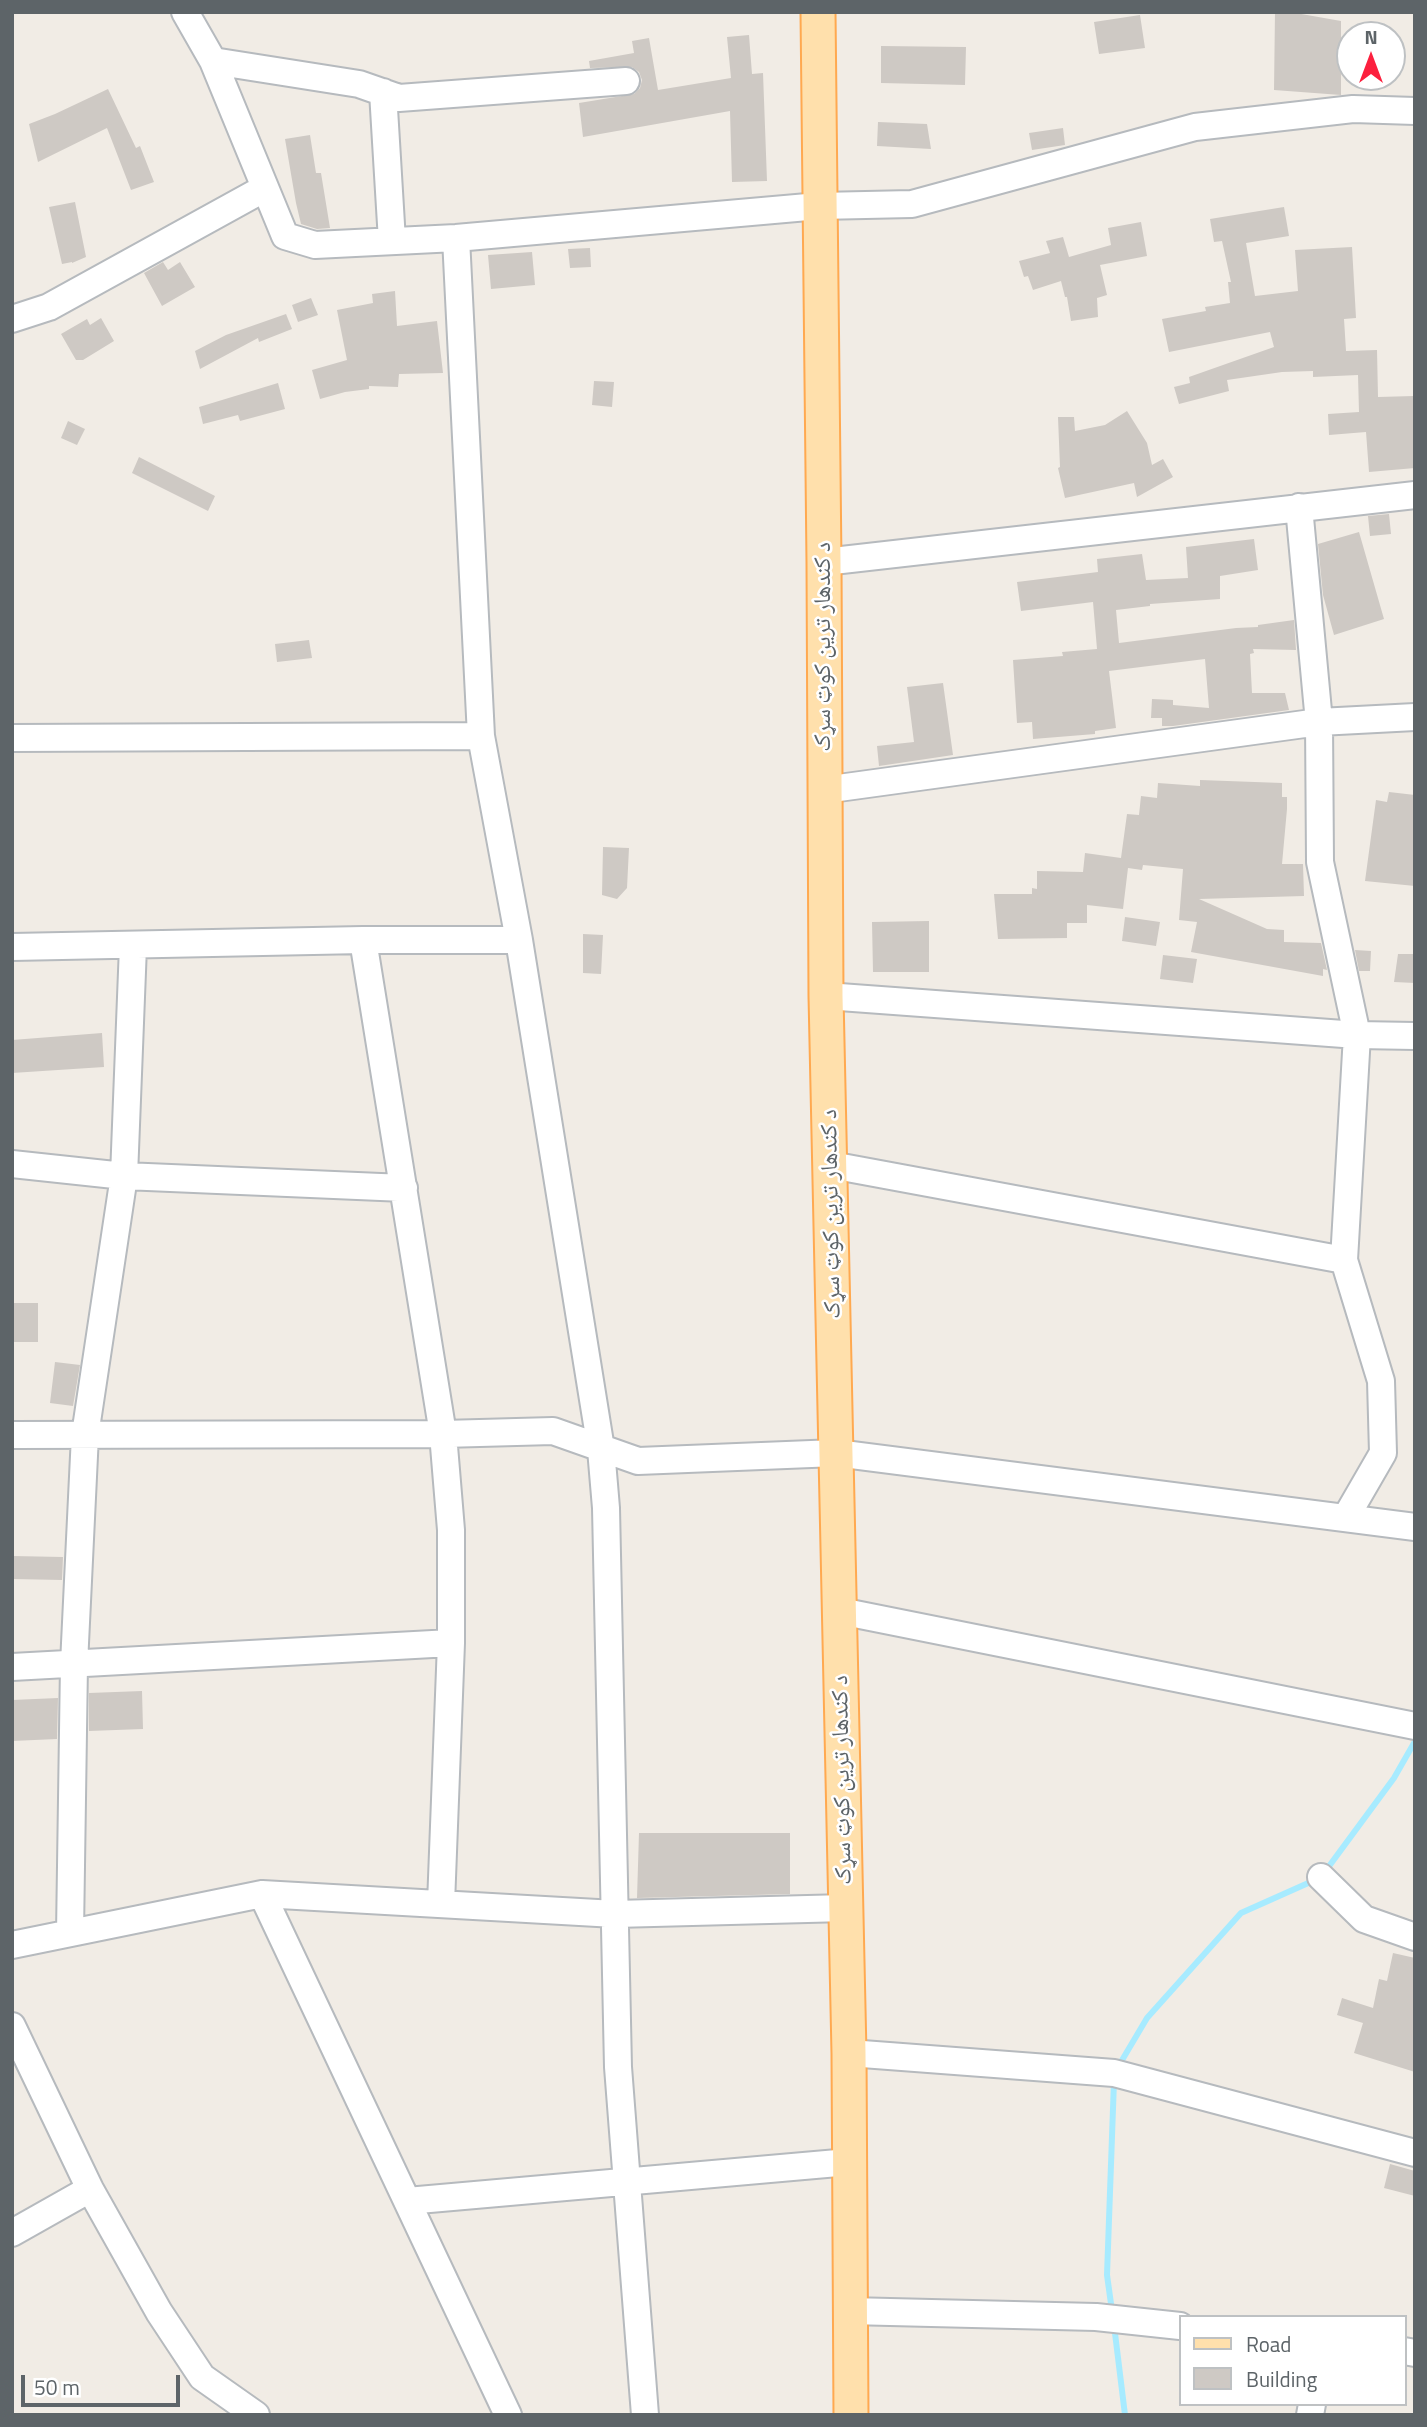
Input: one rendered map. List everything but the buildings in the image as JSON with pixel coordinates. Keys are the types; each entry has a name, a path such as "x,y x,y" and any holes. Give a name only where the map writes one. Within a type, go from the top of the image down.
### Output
{"main road":[{"name":"د کندهار ترين کوټ سړک","path":"818,12 826,996 849,2053 851,2415"}],"street":[{"path":"185,12 213,61 285,236 315,245 456,238 819,206 912,204 1195,127 1353,109 1415,111"},
{"path":"213,61 359,84 399,98 626,81"},
{"path":"383,92 392,241"},
{"path":"12,319 49,307 264,188"},
{"path":"456,238 481,736 519,940 601,1449 606,1508 618,2067 645,2415"},
{"path":"824,562 1415,495"},
{"path":"1298,507 1319,722 1320,862 1357,1035 1344,1260 1381,1381 1383,1453 1346,1517"},
{"path":"824,790 1319,722 1415,717"},
{"path":"12,738 481,736"},
{"path":"12,947 363,940 519,940"},
{"path":"363,940 443,1434 452,1530 451,1643 440,1904"},
{"path":"70,1933 74,1664 85,1434 124,1176 133,946"},
{"path":"826,996 1357,1035 1415,1036"},
{"path":"12,1164 124,1176 404,1188"},
{"path":"831,1165 1344,1260"},
{"path":"12,1435 443,1434 553,1431 638,1461 836,1453 1415,1527"},
{"path":"840,1611 1415,1726"},
{"path":"12,1667 451,1643"},
{"path":"1321,1877 1364,1919 1415,1937"},
{"path":"12,1945 262,1895 615,1914 846,1908"},
{"path":"262,1895 508,2415"},
{"path":"12,2026 90,2189 159,2312 202,2377 256,2415"},
{"path":"849,2053 1114,2073 1415,2153"},
{"path":"407,2201 849,2162"},
{"path":"12,2233 90,2189"},
{"path":"849,2311 1096,2317 1178,2326"}],"waterway":[{"path":"1324,1873 1394,1778 1414,1743"},
{"path":"1118,2067 1147,2018 1241,1913 1315,1880"},
{"path":"1112,2311 1107,2275 1114,2081"},
{"path":"1114,2325 1125,2415"}]}
